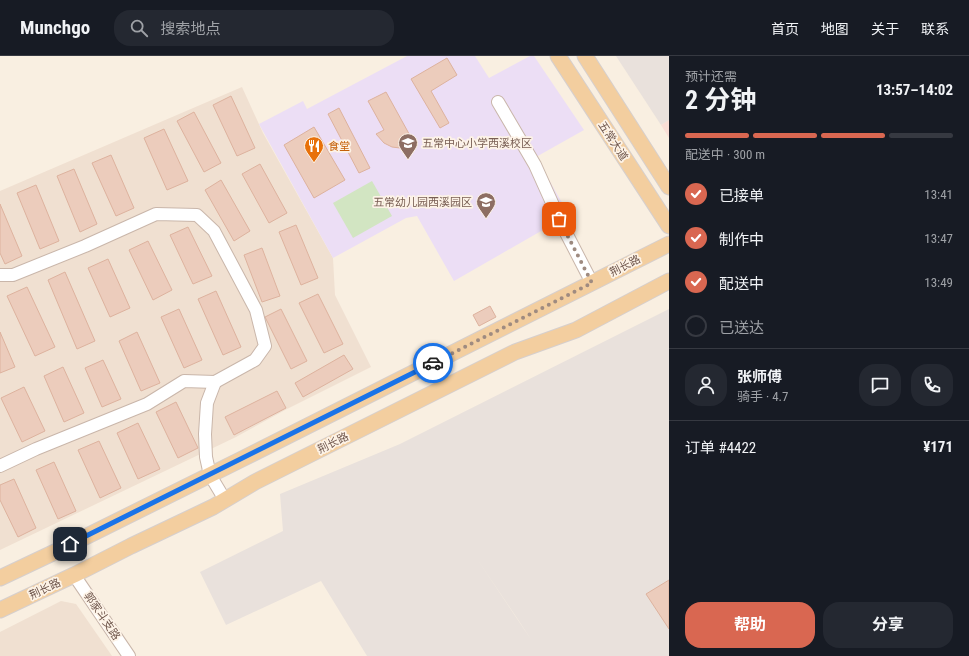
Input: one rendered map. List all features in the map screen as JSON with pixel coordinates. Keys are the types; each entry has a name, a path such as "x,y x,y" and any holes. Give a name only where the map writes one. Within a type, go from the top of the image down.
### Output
{"main road":[{"name":"五常大道","path":"558,56 669,226"},
{"name":"五常大道","path":"585,56 669,187"},
{"name":"荆长路","path":"0,578 210,475 669,244"},
{"name":"荆长路","path":"0,610 74,576 225,500 254,482 515,352 576,330 669,281"}],"street":[{"path":"498,102 535,165 562,225 592,283"},
{"path":"0,275 13,275 85,246 156,214 197,216 214,231 256,310 265,346 255,360 215,382 184,382 147,404 36,449 0,466"},
{"path":"215,382 207,403 205,434 206,457 210,475 225,500"},
{"name":"郭家斗支路","path":"74,576 130,656"}],"shaded area":[{"name":"五常中心小学西溪校区","path":"407,56 475,56 489,78 530,56 534,56 584,130 536,157 569,215 454,281 417,216 406,218 333,258 259,124 303,101 307,109"},
{"path":"616,56 669,56 669,120 661,125"},
{"path":"242,87 263,133 333,258 335,295 371,367 287,409 236,437 0,550 0,191"},
{"path":"669,120 669,138 661,125"},
{"path":"669,309 669,656 367,656 321,581 226,625 200,572 283,531 280,494 400,444","holes":["475,556 519,621 532,641"]},
{"path":"61,601 76,604 112,656 0,656 0,632"}],"green space":[{"path":"372,181 392,216 353,238 333,203"}],"building":[{"path":"447,58 457,75 431,91 449,123 440,128 411,79"},
{"path":"386,92 413,141 400,148 392,147 384,143 376,134 384,130 368,101"},
{"path":"231,96 255,148 237,156 213,105"},
{"path":"339,108 370,168 359,173 328,114"},
{"path":"194,112 221,163 204,172 177,121"},
{"name":"食堂","path":"314,127 345,180 314,198 284,145"},
{"path":"164,129 188,181 167,190 144,138"},
{"path":"111,155 134,208 116,216 92,163"},
{"path":"260,164 287,213 269,223 242,174"},
{"path":"74,169 97,224 80,232 57,176"},
{"path":"221,180 250,231 234,241 205,190"},
{"path":"36,185 59,241 40,249 17,193"},
{"path":"0,204 22,256 5,264 0,253"},
{"path":"296,225 318,278 301,285 279,232"},
{"path":"188,227 212,276 193,284 170,235"},
{"path":"148,241 172,290 153,300 129,250"},
{"path":"262,248 280,296 262,302 244,255"},
{"path":"108,259 130,308 110,317 88,268"},
{"path":"65,272 95,341 77,349 48,280"},
{"path":"27,287 55,347 35,356 7,296"},
{"path":"216,291 241,347 223,355 198,299"},
{"path":"318,294 343,344 324,353 299,303"},
{"path":"490,306 496,317 479,326 473,315"},
{"path":"179,309 202,360 184,368 161,317"},
{"path":"281,309 307,361 291,369 265,317"},
{"path":"0,332 15,367 0,373"},
{"path":"137,332 160,383 141,391 119,341"},
{"path":"344,355 353,369 303,397 295,383"},
{"path":"103,360 121,399 102,407 85,368"},
{"path":"63,367 84,413 64,422 44,376"},
{"path":"24,387 45,431 22,442 1,398"},
{"path":"277,391 286,408 234,435 225,417"},
{"path":"176,402 198,448 178,458 156,412"},
{"path":"138,423 160,469 138,479 117,433"},
{"path":"99,441 121,488 100,498 78,450"},
{"path":"54,462 76,511 58,519 36,470"},
{"path":"14,479 36,528 18,537 0,500 0,485"},
{"path":"669,580 669,629 646,594"}],"way so far":[{"path":"433,363 592,283 559,219"}],"place":[{"name":"五常中心小学西溪校区","path":"408,160"},
{"name":"食堂","path":"314,163"},
{"name":"五常幼儿园西溪园区","path":"486,219"}],"route":[{"path":"70,544 433,363"}]}
